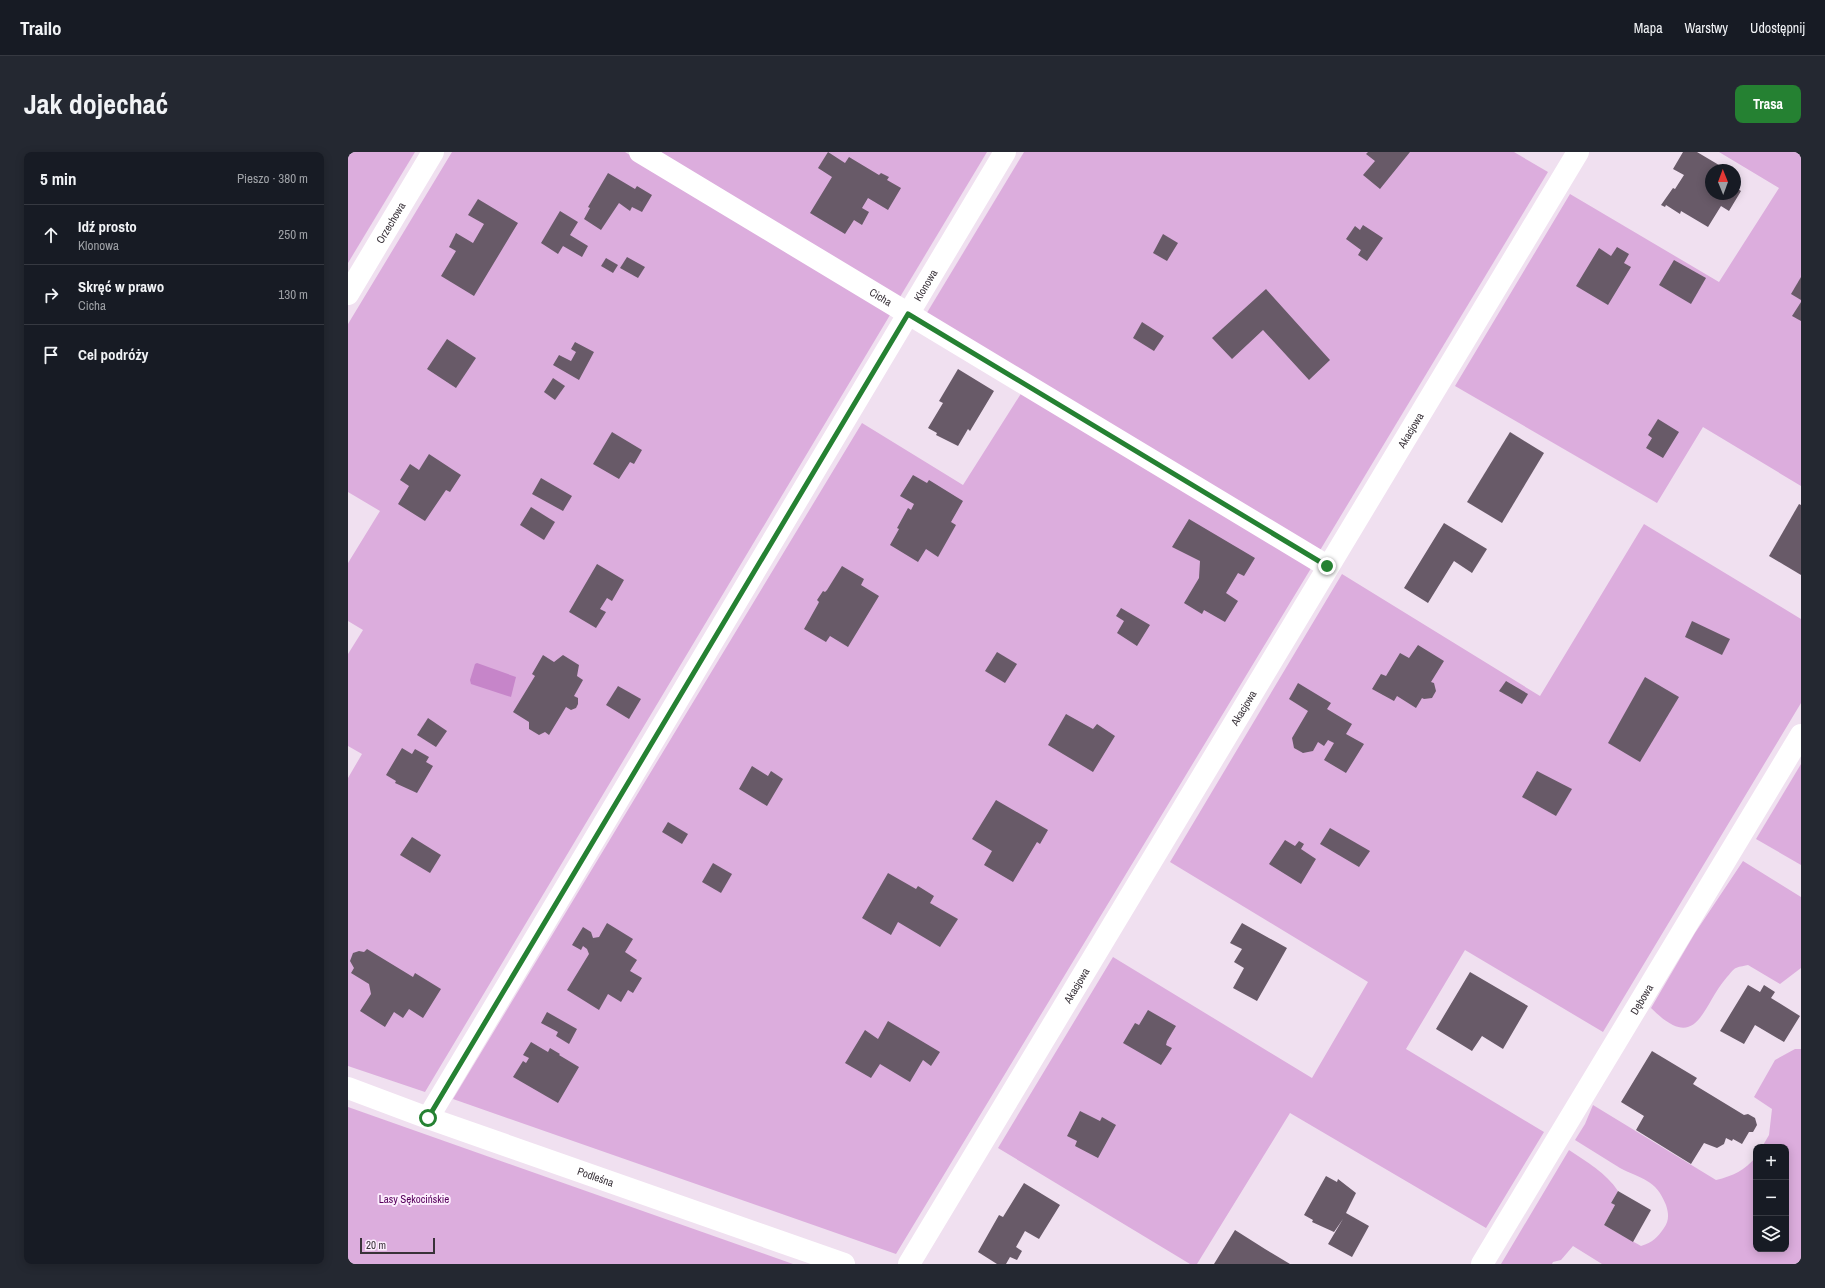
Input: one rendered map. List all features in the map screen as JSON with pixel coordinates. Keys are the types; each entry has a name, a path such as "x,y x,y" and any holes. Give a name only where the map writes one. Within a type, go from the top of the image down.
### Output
{"street":[{"name":"Orzechowa","path":"348,294 433,152"},
{"name":"Cicha","path":"640,152 1327,566"},
{"name":"Klonowa","path":"428,1118 1005,152"},
{"name":"Akacjowa","path":"909,1264 1327,566 1578,152"},
{"name":"Dębowa","path":"1482,1264 1801,735"},
{"name":"Podleśna","path":"348,1088 428,1118 844,1264"}],"green space":[{"path":"348,152 415,152 348,263"},
{"path":"452,152 625,152 890,315 425,1092 348,1066 348,778 362,754 348,746 348,654 363,630 348,621 348,563 380,511 348,492 348,324"},
{"path":"654,152 987,152 900,297"},
{"path":"1024,152 1514,152 1548,172 1319,552 925,316"},
{"path":"1719,152 1801,152 1801,486 1703,427 1657,503 1455,386 1570,194 1719,282 1779,188"},
{"path":"1022,392 1313,565 896,1254 453,1099 862,423 963,485"},
{"path":"1644,524 1801,619 1801,703 1603,1032 1465,950 1406,1049 1544,1132 1486,1228 1290,1113 1197,1264 1190,1264 998,1148 1113,957 1312,1078 1368,982 1170,862 1342,574 1540,696"},
{"path":"1801,764 1801,865 1756,839"},
{"path":"1743,861 1801,897 1801,968 1780,984 1748,965 1736,968 1718,989 1697,1021 1689,1027 1679,1027 1667,1021 1651,1008 1695,933"},
{"path":"1795,1049 1801,1049 1801,1264 1602,1264 1573,1246 1561,1260 1553,1262 1552,1264 1501,1264 1569,1150 1602,1173 1618,1191 1611,1203 1615,1205 1604,1225 1641,1246 1654,1239 1666,1225 1668,1211 1662,1196 1653,1185 1620,1168 1575,1140 1585,1124 1593,1105 1716,1180 1728,1177 1738,1172 1748,1166 1753,1160 1753,1252 1789,1252 1789,1144 1764,1144 1769,1135 1772,1109 1754,1097 1775,1060"},
{"name":"Lasy Sękocińskie","path":"348,1107 793,1264 348,1264"}],"shaded area":[{"path":"477,663 516,677 511,697 471,684 470,680 475,664"}],"building":[{"path":"828,152 845,163 849,157 879,175 881,173 889,177 887,180 901,188 888,210 868,198 862,208 869,212 862,225 854,220 845,234 810,213 832,177 818,168"},
{"path":"1368,152 1410,152 1380,189 1363,175 1375,161 1366,154"},
{"path":"1683,152 1697,152 1717,164 1705,164 1705,200 1736,200 1729,211 1721,206 1708,227 1681,211 1680,214 1666,205 1665,207 1661,205 1673,188 1675,189 1684,175 1673,169"},
{"path":"608,173 635,189 637,186 652,195 642,212 632,207 630,211 619,203 601,230 584,219 590,208 588,207"},
{"path":"478,199 518,223 474,296 441,276 456,251 449,247 456,233 473,243 484,224 468,215"},
{"path":"560,211 578,222 570,235 588,246 582,257 563,246 558,254 541,243"},
{"path":"1363,225 1383,238 1367,261 1358,255 1361,250 1346,239 1355,226 1360,230"},
{"path":"1163,234 1178,243 1167,261 1153,253"},
{"path":"1617,247 1629,254 1624,263 1631,267 1608,305 1576,286 1599,248 1611,256"},
{"path":"627,257 645,267 638,278 620,268"},
{"path":"606,258 618,265 613,273 601,266"},
{"path":"1674,260 1706,278 1691,304 1659,285"},
{"path":"1801,277 1801,300 1791,294"},
{"path":"1266,289 1330,360 1309,380 1263,330 1232,359 1212,338"},
{"path":"1801,302 1801,321 1792,316"},
{"path":"1142,322 1164,336 1154,351 1133,338"},
{"path":"447,339 476,358 456,388 427,369"},
{"path":"575,342 594,352 579,380 553,365 559,355 571,361 576,352 571,349"},
{"path":"958,369 994,391 970,431 968,429 958,446 936,435 937,433 928,428 943,403 939,401"},
{"path":"553,378 565,386 555,400 544,392"},
{"path":"1658,419 1679,432 1663,458 1646,448 1652,438 1648,435"},
{"path":"612,432 642,450 634,464 630,462 619,479 593,464"},
{"path":"1510,432 1544,453 1502,523 1467,502"},
{"path":"429,454 461,475 450,492 446,490 425,521 398,504 409,486 400,480 410,464 419,470"},
{"path":"913,475 927,483 929,480 963,501 951,522 956,525 938,557 926,549 918,562 890,545 908,508 911,510 914,504 900,496"},
{"path":"541,478 572,496 563,511 532,494"},
{"path":"1799,504 1801,505 1801,575 1769,556"},
{"path":"531,507 555,522 544,540 520,525"},
{"path":"1189,519 1255,558 1244,576 1238,573 1226,593 1238,601 1225,622 1204,610 1202,614 1184,603 1199,578 1200,561 1172,547"},
{"path":"1444,523 1487,549 1472,573 1454,561 1428,603 1404,588"},
{"path":"597,564 624,580 612,601 607,598 600,609 606,612 596,628 569,612"},
{"path":"842,566 864,579 861,585 879,596 848,647 830,636 826,642 804,629 819,602 817,600 823,591 825,592 827,590"},
{"path":"1121,608 1150,625 1137,646 1117,633 1124,621 1116,616"},
{"path":"1692,621 1730,639 1722,655 1685,637"},
{"path":"1418,645 1444,661 1431,682 1434,683 1436,691 1432,698 1422,698 1416,708 1397,696 1394,701 1372,689 1381,674 1386,676 1400,653 1409,658"},
{"path":"997,652 1017,664 1005,683 985,671"},
{"path":"543,655 554,662 563,655 579,665 577,676 583,680 574,696 578,698 576,708 571,710 566,707 549,735 545,732 539,735 529,729 529,722 513,712 535,676 532,674"},
{"path":"1645,677 1679,697 1640,762 1608,743"},
{"path":"1506,681 1528,694 1522,704 1499,691"},
{"path":"1298,683 1331,703 1327,709 1352,724 1346,734 1364,744 1346,773 1324,760 1334,743 1328,740 1324,746 1318,742 1313,751 1303,753 1294,748 1292,738 1308,711 1289,699"},
{"path":"618,686 641,699 629,719 606,705"},
{"path":"1066,714 1093,729 1097,724 1115,736 1093,772 1048,745"},
{"path":"428,718 447,731 436,747 417,735"},
{"path":"402,748 412,754 415,749 429,757 426,762 433,766 417,793 395,783 396,781 386,775"},
{"path":"752,766 768,776 771,771 783,779 767,806 739,789"},
{"path":"1537,771 1572,789 1556,816 1522,797"},
{"path":"996,800 1048,830 1040,844 1037,842 1013,882 984,865 992,851 972,839"},
{"path":"668,822 688,834 682,844 662,832"},
{"path":"1330,828 1370,851 1359,867 1320,844"},
{"path":"412,837 441,855 430,873 400,855"},
{"path":"1285,840 1295,846 1299,841 1304,844 1301,849 1316,859 1301,884 1269,864"},
{"path":"713,863 732,874 721,893 702,882"},
{"path":"888,873 916,889 918,886 934,896 930,903 958,919 940,947 898,922 891,935 862,918"},
{"path":"607,923 633,939 625,952 637,960 630,971 642,978 633,993 628,990 621,1002 608,994 599,1010 567,990 589,954 587,949 583,946 581,950 572,945 583,927 591,932 593,938 599,937"},
{"path":"1242,923 1287,948 1257,1001 1233,988 1244,968 1234,962 1242,949 1230,943"},
{"path":"367,949 413,977 415,973 441,989 423,1018 409,1009 403,1018 394,1012 385,1027 360,1011 371,994 369,984 351,973 354,968 350,961 353,953 359,951 364,952"},
{"path":"1470,972 1528,1006 1503,1049 1482,1036 1472,1051 1436,1029"},
{"path":"1748,985 1760,992 1764,985 1775,992 1771,998 1800,1016 1784,1042 1755,1025 1744,1044 1720,1031"},
{"path":"1148,1010 1176,1026 1166,1045 1172,1048 1161,1065 1123,1043 1135,1023 1139,1025"},
{"path":"547,1012 577,1029 569,1044 556,1036 558,1032 541,1023"},
{"path":"888,1021 940,1052 931,1066 923,1060 910,1082 880,1064 871,1078 845,1063 865,1030 878,1039"},
{"path":"531,1042 548,1052 550,1048 579,1067 558,1103 513,1077 523,1061 526,1063 529,1058 523,1055"},
{"path":"1652,1051 1697,1078 1693,1084 1744,1115 1748,1114 1755,1118 1757,1125 1753,1132 1749,1132 1742,1144 1733,1139 1732,1141 1726,1138 1724,1144 1717,1148 1704,1143 1691,1164 1636,1130 1644,1116 1621,1102"},
{"path":"1080,1111 1100,1121 1102,1117 1116,1125 1098,1158 1075,1146 1077,1141 1067,1136"},
{"path":"1326,1176 1337,1182 1338,1179 1356,1193 1346,1213 1369,1226 1352,1257 1328,1244 1343,1219 1334,1232 1312,1222 1313,1220 1304,1215"},
{"path":"1024,1183 1060,1205 1039,1239 1025,1231 1016,1247 1022,1251 1017,1260 1010,1257 1006,1264 997,1264 978,1252 999,1215 1003,1217"},
{"path":"1618,1191 1651,1210 1633,1242 1604,1225 1615,1205 1611,1203"},
{"path":"1235,1230 1265,1249 1290,1264 1214,1264"}],"route":[{"path":"428,1118 908,314 1327,566"}]}
